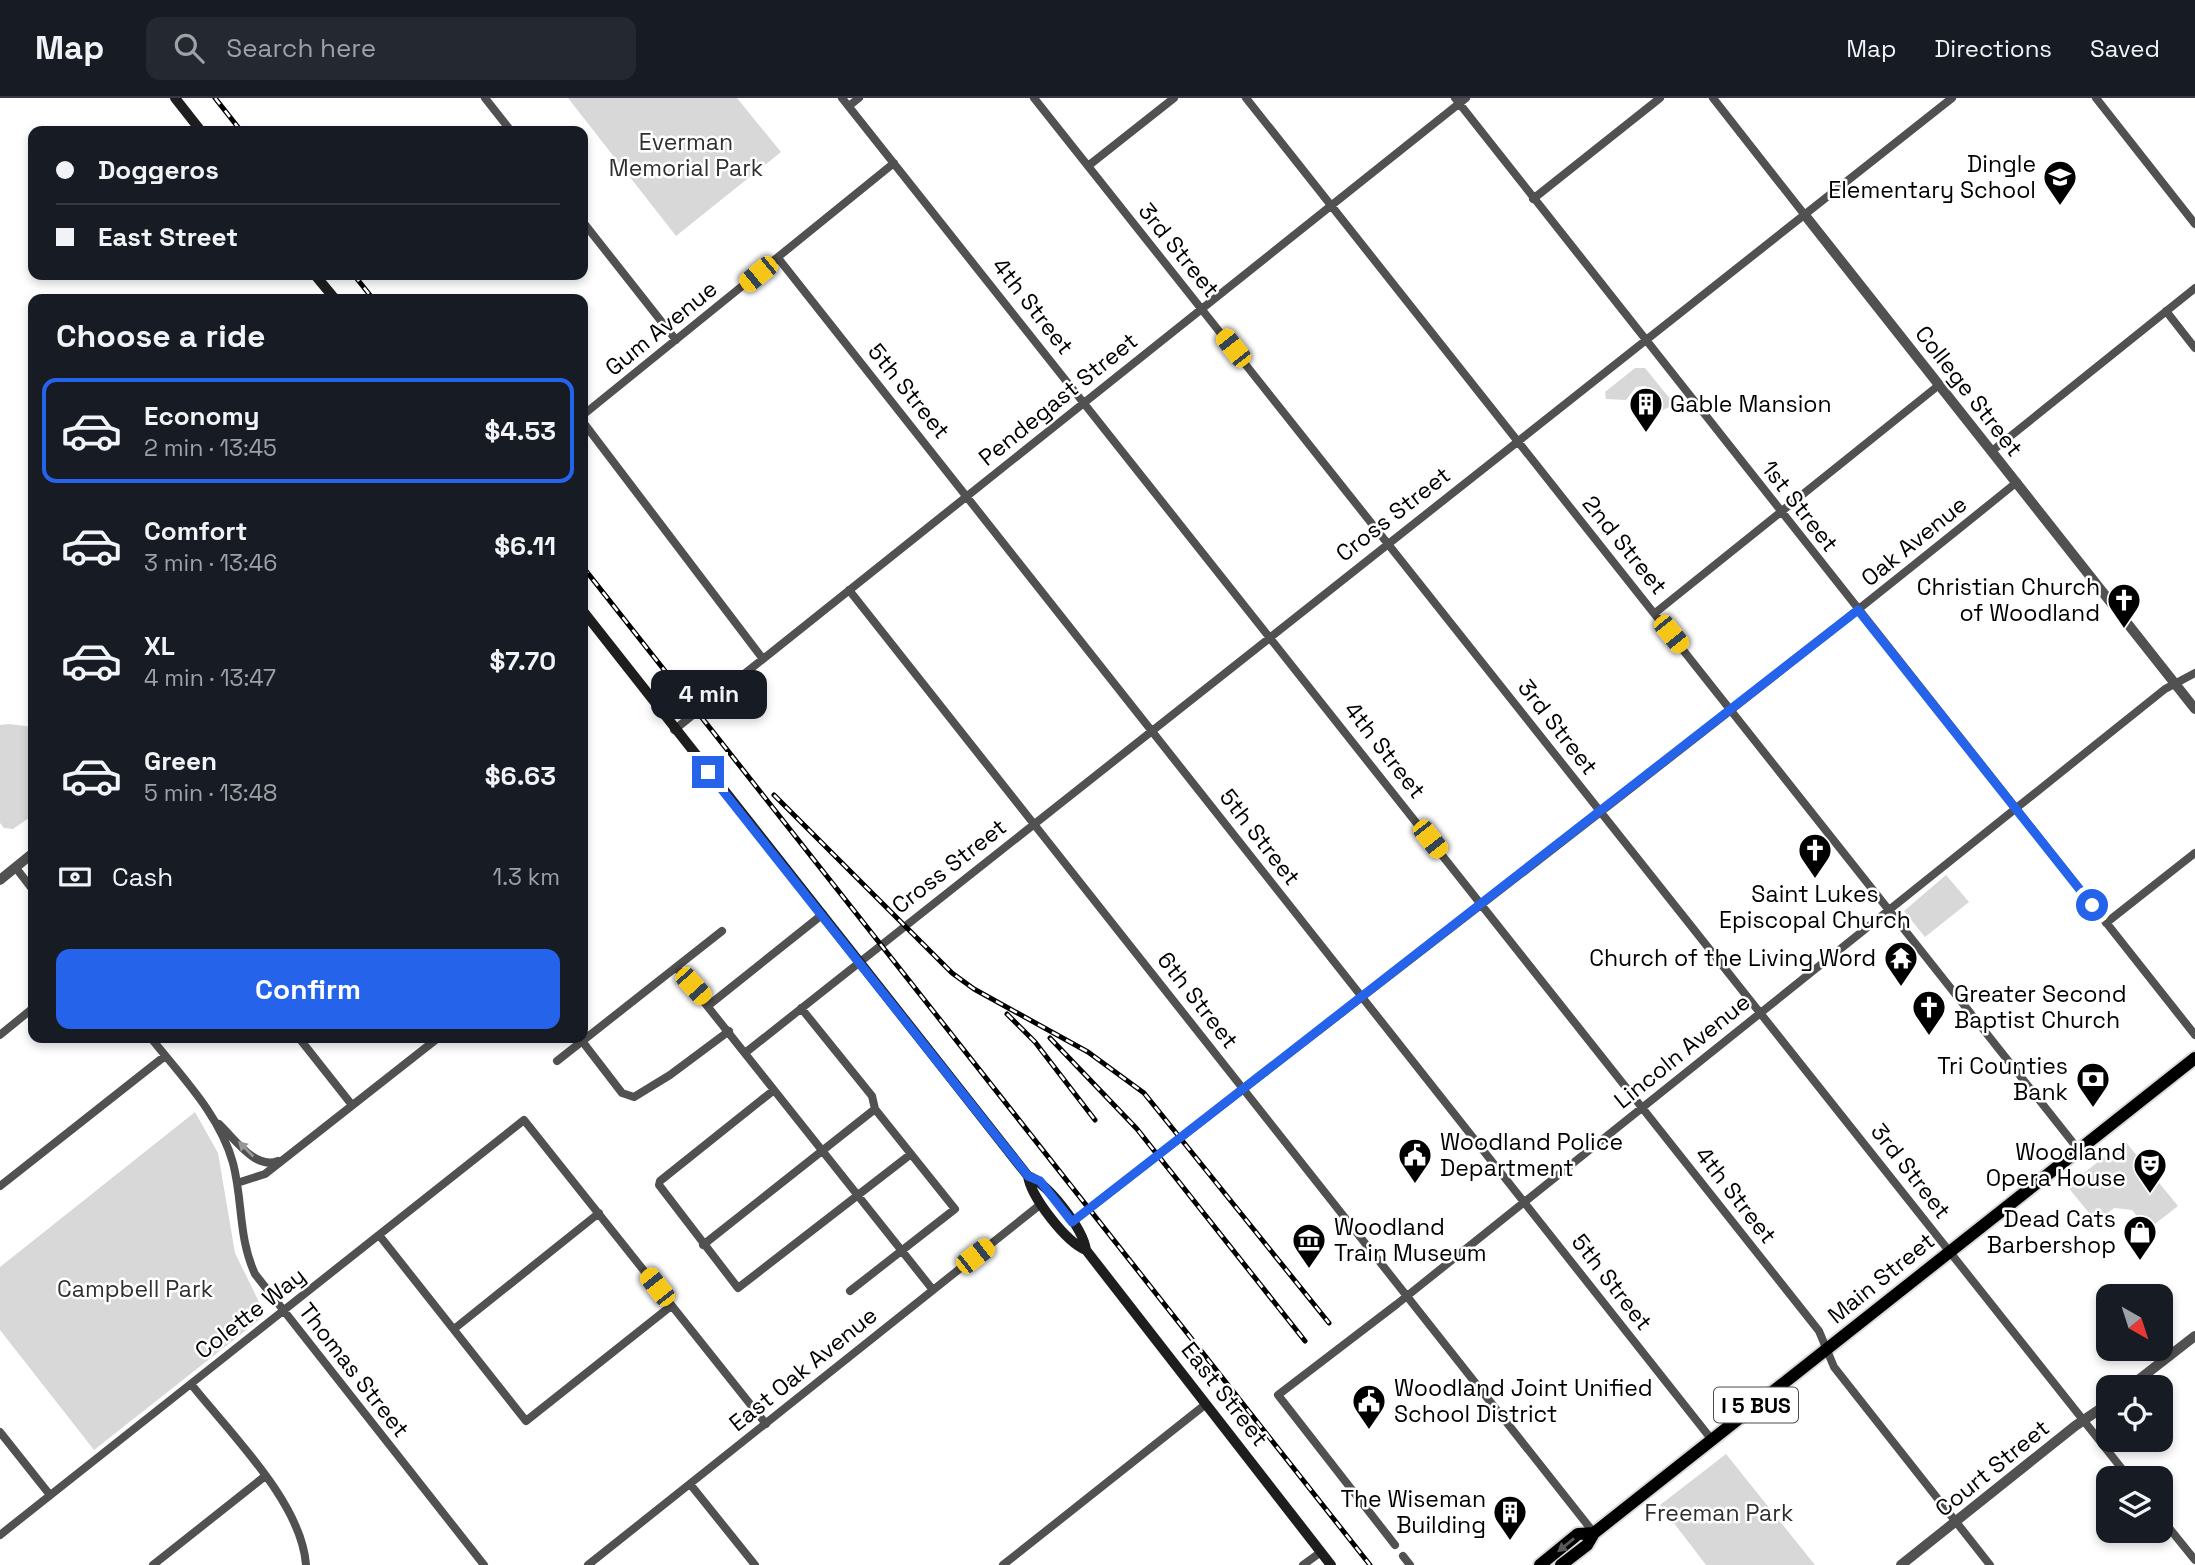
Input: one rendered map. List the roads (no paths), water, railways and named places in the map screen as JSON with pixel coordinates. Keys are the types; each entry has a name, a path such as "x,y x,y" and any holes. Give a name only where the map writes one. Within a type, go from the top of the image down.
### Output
{"main road":[{"path":"175,98 197,126"},
{"path":"319,280 331,294"},
{"name":"East Street","path":"588,618 1028,1176 1030,1189 1041,1204 1074,1245 1086,1250"},
{"name":"Main Street","path":"1561,1565 1587,1545 1596,1531 2195,1058"},
{"name":"East Street","path":"1028,1176 1040,1181 1084,1237 1086,1250 1331,1565"},
{"name":"Main Street","path":"1540,1565 1578,1534 1596,1531"}],"street":[{"path":"485,98 507,126"},
{"name":"4th Street","path":"842,98 1819,1331 1834,1367 1990,1565"},
{"path":"849,106 859,98"},
{"name":"3rd Street","path":"1034,98 2120,1466"},
{"path":"1088,166 1174,98"},
{"name":"2nd Street","path":"1246,98 2078,1149"},
{"path":"1533,199 1660,98"},
{"name":"College Street","path":"1713,98 2195,709"},
{"name":"Cross Street","path":"745,1053 1952,98"},
{"path":"2096,98 2195,224"},
{"name":"Pendegast Street","path":"674,730 1460,100"},
{"name":"1st Street","path":"1460,100 1533,199 2195,1035"},
{"name":"Gum Avenue","path":"588,411 894,163"},
{"path":"588,228 676,341"},
{"name":"5th Street","path":"778,258 968,495 1712,1440"},
{"path":"1992,451 2195,288"},
{"path":"2166,311 2195,348"},
{"path":"1655,613 1939,385"},
{"path":"588,429 763,659"},
{"name":"Oak Avenue","path":"1072,1222 1361,995 1732,710 2017,482"},
{"name":"6th Street","path":"849,590 1596,1531"},
{"name":"Lincoln Avenue","path":"1395,1545 1278,1395 1408,1295 2165,689 2195,673"},
{"path":"2106,923 2195,853"},
{"path":"0,880 28,857"},
{"path":"16,867 28,883"},
{"path":"709,1005 823,914"},
{"path":"588,1037 722,931"},
{"path":"677,968 933,1290"},
{"path":"801,1008 872,1096 875,1109 955,1209 850,1291"},
{"path":"0,1035 28,1012"},
{"path":"584,1043 622,1093 634,1097 670,1075 729,1031"},
{"name":"Thomas Street","path":"154,1043 213,1119 228,1148 237,1183 241,1232 248,1260 283,1311 484,1565"},
{"path":"303,1043 352,1105"},
{"path":"237,1183 265,1174 432,1043"},
{"path":"557,1060 580,1043"},
{"path":"0,1186 165,1056"},
{"path":"774,1090 660,1181 659,1189 738,1288 911,1154"},
{"path":"703,1245 875,1109"},
{"path":"213,1119 257,1161 270,1164 284,1159"},
{"name":"Colette Way","path":"0,1535 524,1120 599,1213"},
{"name":"East Oak Avenue","path":"588,1565 1041,1204"},
{"path":"454,1329 599,1213 766,1424"},
{"path":"379,1235 527,1421 671,1306"},
{"path":"2145,1375 2195,1336"},
{"path":"191,1384 287,1506 303,1544 306,1565"},
{"path":"1003,1565 1206,1404"},
{"name":"Court Street","path":"1901,1565 2096,1412"},
{"path":"0,1432 50,1495"},
{"path":"153,1565 264,1476"},
{"path":"691,1484 755,1565"},
{"path":"2173,1533 2195,1560"},
{"path":"1303,1565 1321,1552"},
{"path":"1403,1556 1410,1565"}],"railway":[{"path":"215,98 237,126"},
{"path":"358,280 369,294"},
{"path":"588,573 1370,1565"},
{"path":"774,795 952,973 974,989 1088,1052 1144,1093 1329,1323"},
{"path":"1007,1014 1035,1042 1095,1120"},
{"path":"1050,1038 1137,1129 1305,1341"}],"place":[{"name":"Dingle Elementary School","path":"2060,207"},
{"name":"Gable Mansion","path":"1646,434"},
{"name":"Christian Church of Woodland","path":"2124,630"},
{"name":"Saint Lukes Episcopal Church","path":"1815,880"},
{"name":"Church of the Living Word","path":"1901,988"},
{"name":"Greater Second Baptist Church","path":"1929,1037"},
{"name":"Tri Counties Bank","path":"2093,1109"},
{"name":"Woodland Police Department","path":"1415,1185"},
{"name":"Woodland Opera House","path":"2150,1195"},
{"name":"Dead Cats Barbershop","path":"2140,1262"},
{"name":"Woodland Train Museum","path":"1309,1270"},
{"name":"Woodland Joint Unified School District","path":"1369,1431"},
{"name":"The Wiseman Building","path":"1510,1542"}],"park label":[{"name":"Everman Memorial Park","path":"686,155"},
{"name":"Campbell Park","path":"135,1289"},
{"name":"Freeman Park","path":"1719,1513"}]}
